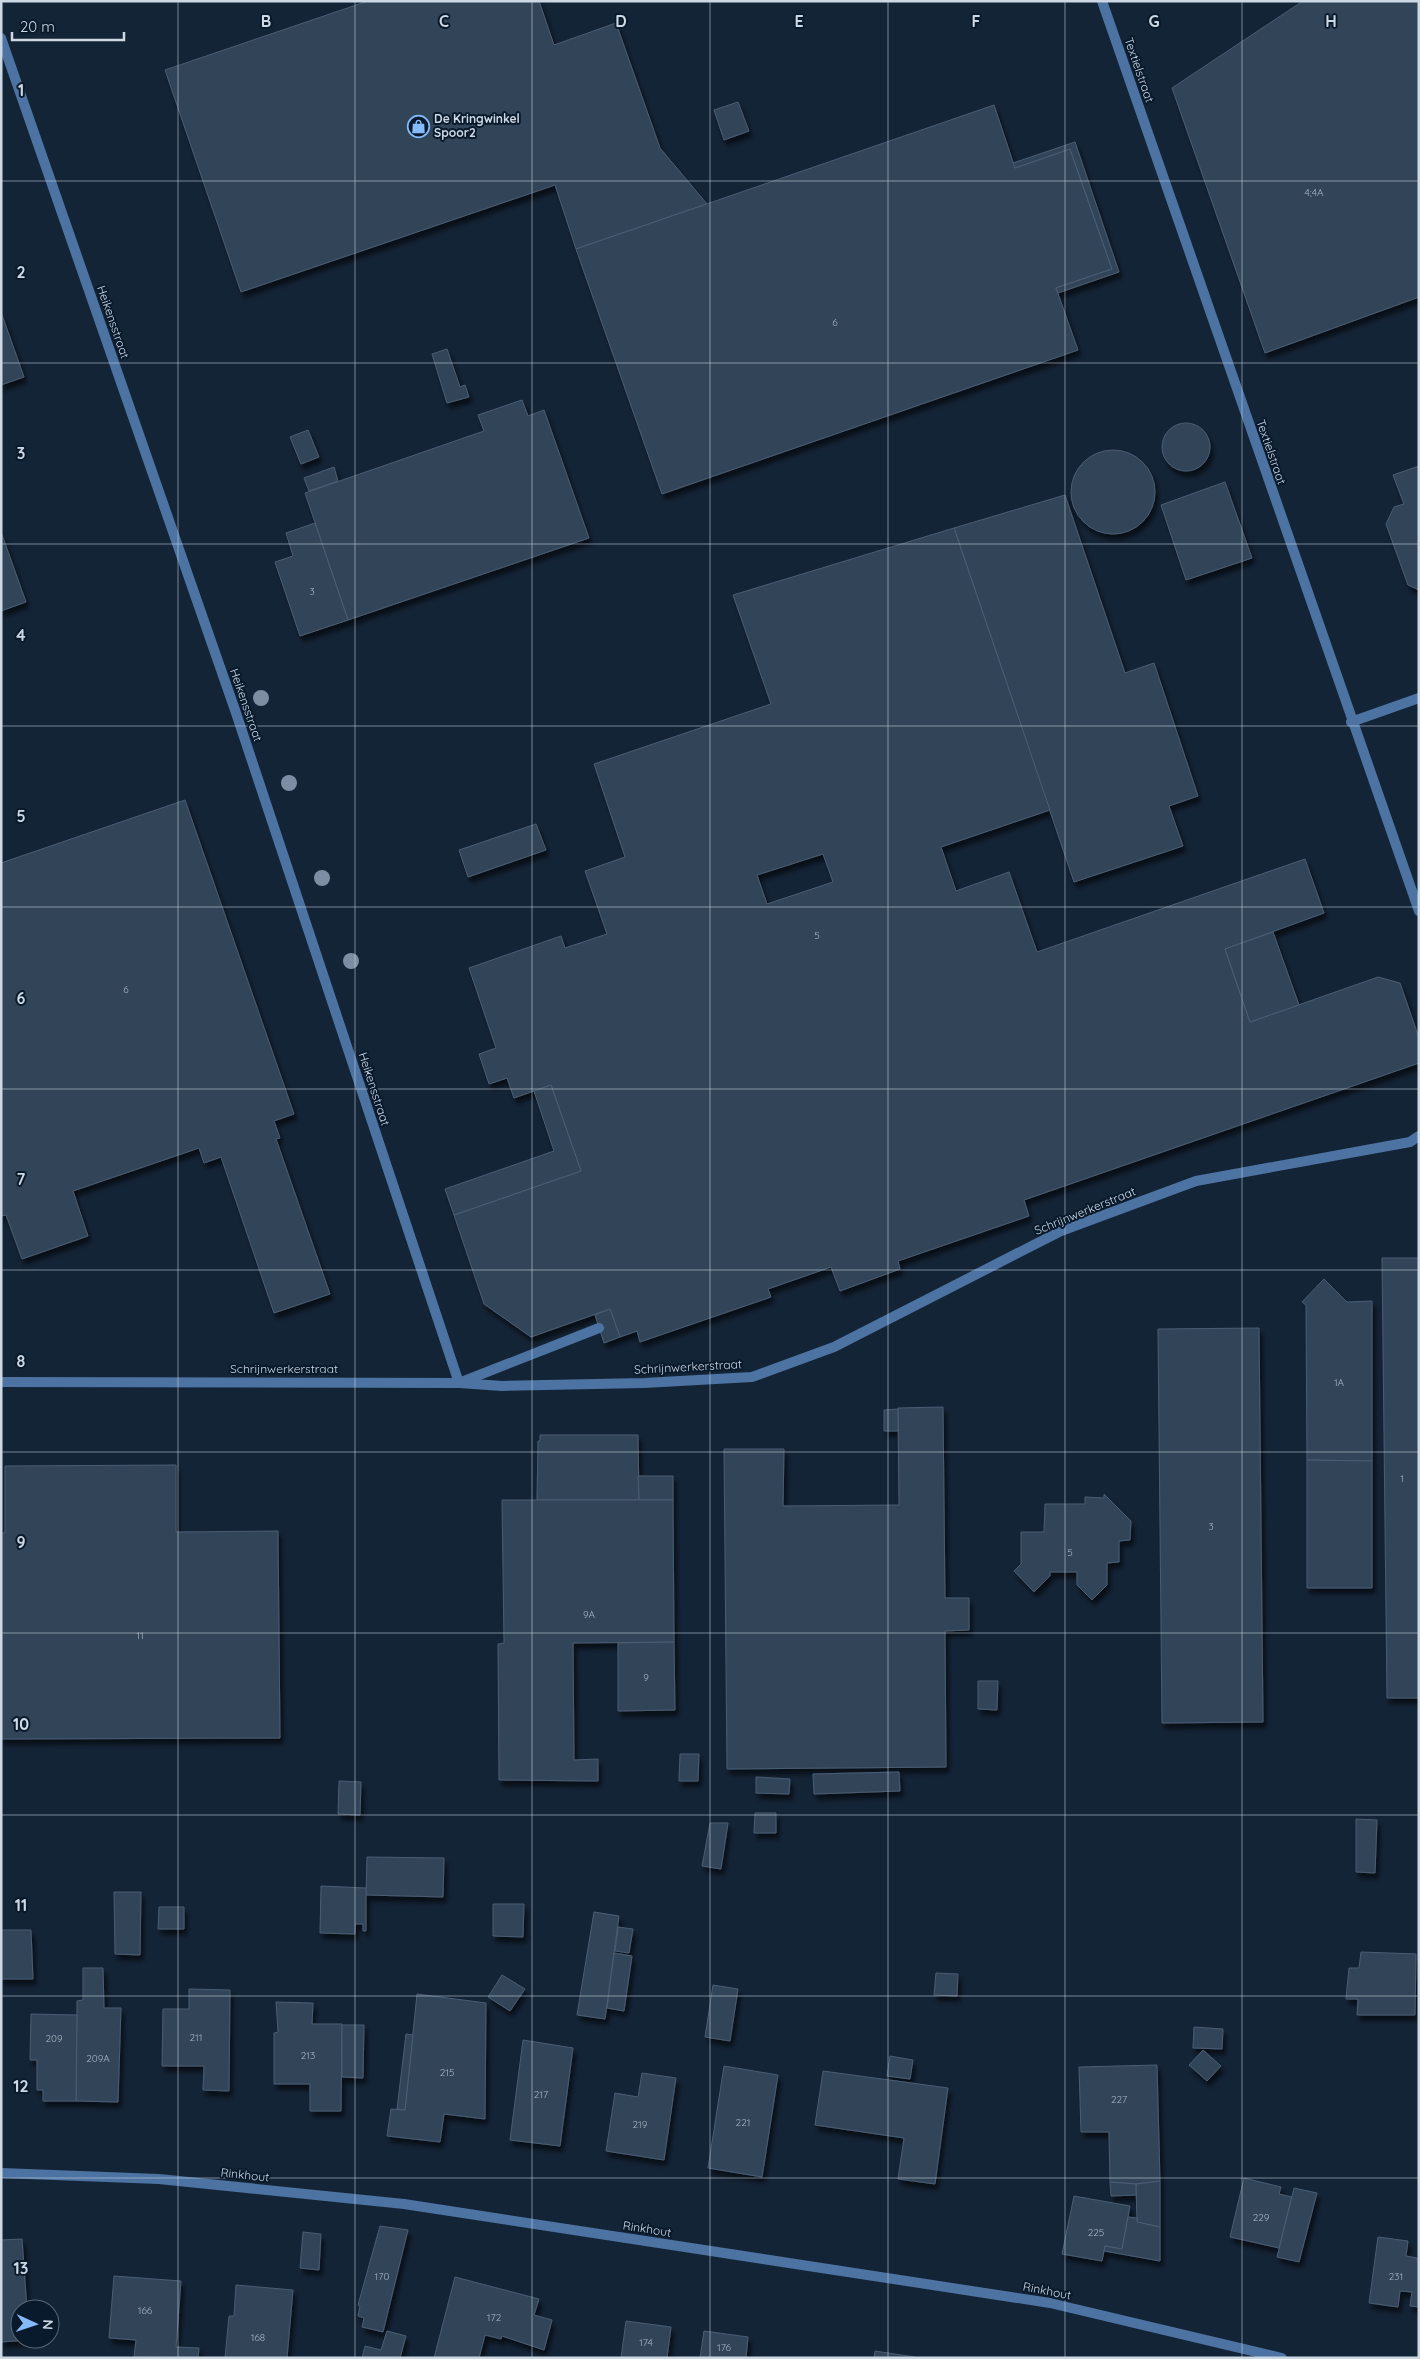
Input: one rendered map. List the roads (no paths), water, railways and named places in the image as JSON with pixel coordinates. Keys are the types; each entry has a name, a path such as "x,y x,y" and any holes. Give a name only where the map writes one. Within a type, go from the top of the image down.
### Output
{"street":[{"name":"Textielstraat","path":"1102,1 1351,722 1419,911"},
{"name":"Heikensstraat","path":"1,38 238,720 459,1383"},
{"path":"1351,722 1419,698"},
{"name":"Schrijnwerkerstraat","path":"1,1382 459,1383 502,1386 644,1383 752,1376 834,1347 1061,1231 1196,1181 1410,1142 1419,1136"},
{"path":"459,1383 600,1328"},
{"name":"Rinkhout","path":"1,2173 159,2179 404,2204 1050,2303 1282,2358"}],"place":[{"name":"De Kringwinkel Spoor2","path":"418,126"}]}
